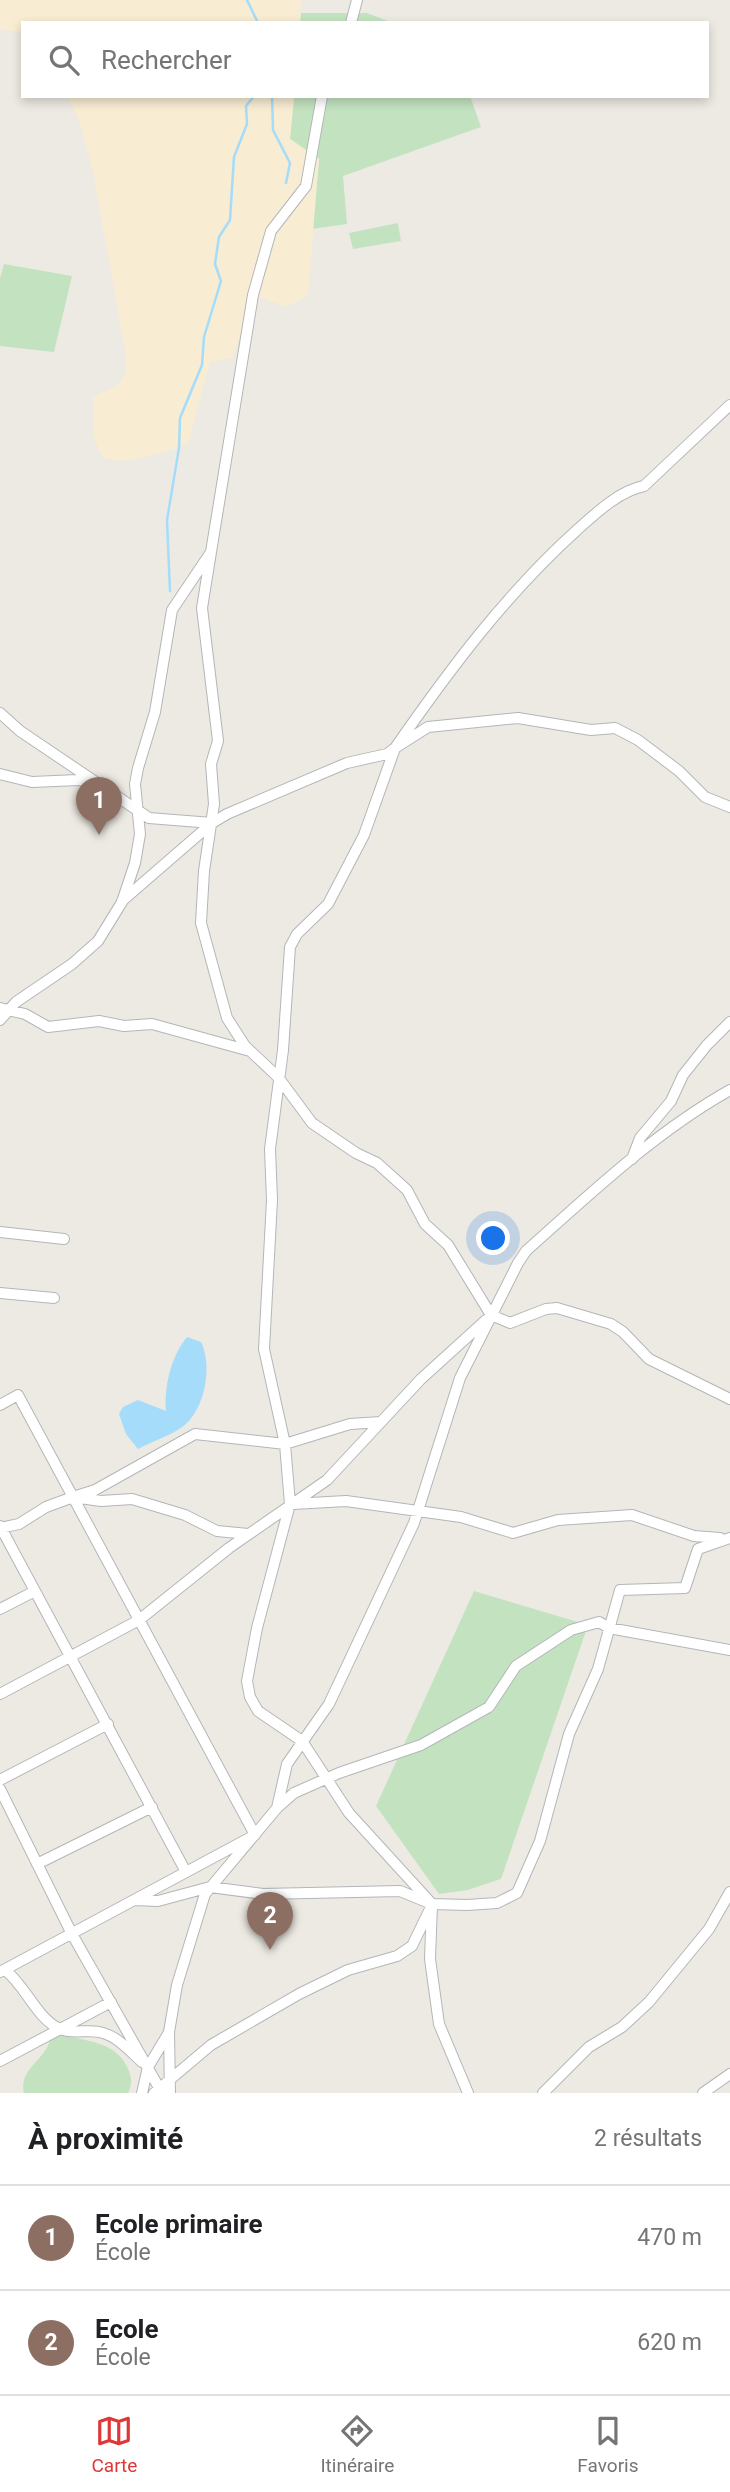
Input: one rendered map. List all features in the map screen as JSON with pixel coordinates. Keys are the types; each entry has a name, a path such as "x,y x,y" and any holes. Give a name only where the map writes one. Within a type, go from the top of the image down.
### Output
{"street":[{"path":"352,21 357,0"},
{"path":"323,98 306,186 271,231 253,295 202,608 218,741 211,764 214,804 204,871 203,936 227,1018 250,1051 278,1077 312,1123 356,1153 377,1163 407,1190 425,1224 448,1245 491,1315 510,1323 546,1309 557,1308 611,1324 623,1332 649,1359 730,1399"},
{"path":"468,2093 439,2024 430,1959 432,1904 349,1813 302,1741 258,1711 250,1698 247,1681 257,1628 281,1546 290,1504 285,1444 264,1349 272,1200 270,1149 290,947 297,934 328,904 364,835 395,748 466,648 545,559 592,517 626,492 644,486 730,405"},
{"path":"0,1020 5,1008 98,941 122,902 135,863 140,834 136,776 155,712 172,610 211,552"},
{"path":"0,713 20,731 155,820 212,823"},
{"path":"122,902 212,823 347,763 387,754 420,730 452,723 518,718 592,730 615,728 638,740 679,771 705,797 730,807"},
{"path":"0,774 33,782 78,779 96,783"},
{"path":"5,1008 48,1027 99,1021 124,1026 152,1024 250,1051"},
{"path":"632,1160 640,1138 671,1101 683,1075 730,1022"},
{"path":"277,1808 287,1764 329,1704 418,1511 460,1378 526,1251 692,1111 730,1090"},
{"path":"0,1232 64,1239"},
{"path":"0,1293 54,1298"},
{"path":"0,1694 139,1619 248,1534 327,1480 421,1379 491,1315"},
{"path":"0,1405 18,1395 255,1835"},
{"path":"187,1872 0,1527 19,1524 55,1503 95,1490 195,1434 285,1444 350,1424 381,1422"},
{"path":"73,1497 101,1501 132,1499 185,1515 217,1531 248,1534"},
{"path":"290,1504 346,1501 461,1517 513,1534 558,1520 632,1515 694,1536 728,1537"},
{"path":"135,1900 158,1901 210,1887 263,1894 400,1891 432,1904 497,1902 517,1893 540,1842 569,1734 598,1669 620,1590 685,1588 698,1549 728,1537"},
{"path":"0,1609 35,1591"},
{"path":"163,2090 177,1985 205,1894 277,1808 294,1793 421,1745 489,1707 516,1666 572,1630 600,1622 609,1628 730,1650"},
{"path":"0,1780 108,1724"},
{"path":"0,1789 72,1934 163,2090"},
{"path":"37,1864 152,1807"},
{"path":"1,1972 255,1835"},
{"path":"543,2093 589,2047 622,2027 649,2003 709,1929 730,1892"},
{"path":"163,2090 211,2045 299,1994 348,1970 397,1956 412,1946 432,1904"},
{"path":"1,1972 19,1980 40,2013 60,2029 102,2032 116,2039 148,2067"},
{"path":"0,2061 111,2002"},
{"path":"142,2093 148,2067 169,2032"},
{"path":"703,2093 730,2074"}],"green space":[{"path":"301,13 367,13 388,21 300,21"},
{"path":"294,98 471,98 481,127 343,176 347,224 312,229 319,159 290,139"},
{"path":"398,223 401,241 353,249 349,233"},
{"path":"4,264 72,276 54,352 0,346 0,278"},
{"path":"474,1591 588,1625 501,1879 468,1890 439,1894 376,1806"},
{"path":"57,2035 99,2044 117,2053 130,2074 131,2085 128,2093 24,2093 25,2077 50,2039"}],"sand":[{"path":"0,0 301,0 300,21 21,21 21,33 0,29"},
{"path":"68,98 294,98 290,139 319,159 308,295 287,307 253,295 233,358 210,362 188,444 135,459 103,458 94,438 93,397 121,381 125,370 125,350 94,177 80,122"}],"water":[{"path":"187,1337 201,1342 206,1362 205,1384 199,1405 183,1426 138,1449 126,1434 119,1414 123,1407 138,1400 166,1411 170,1372"}],"waterway":[{"path":"247,0 257,21"},
{"path":"170,591 167,520 179,448 180,418 202,365 204,337 221,281 215,264 219,237 230,220 234,157 247,124 246,106 252,98"},
{"path":"272,98 273,130 290,163 286,183"}],"place":[{"name":"Ecole primaire","path":"99,835"},
{"name":"Ecole","path":"270,1950"}]}
